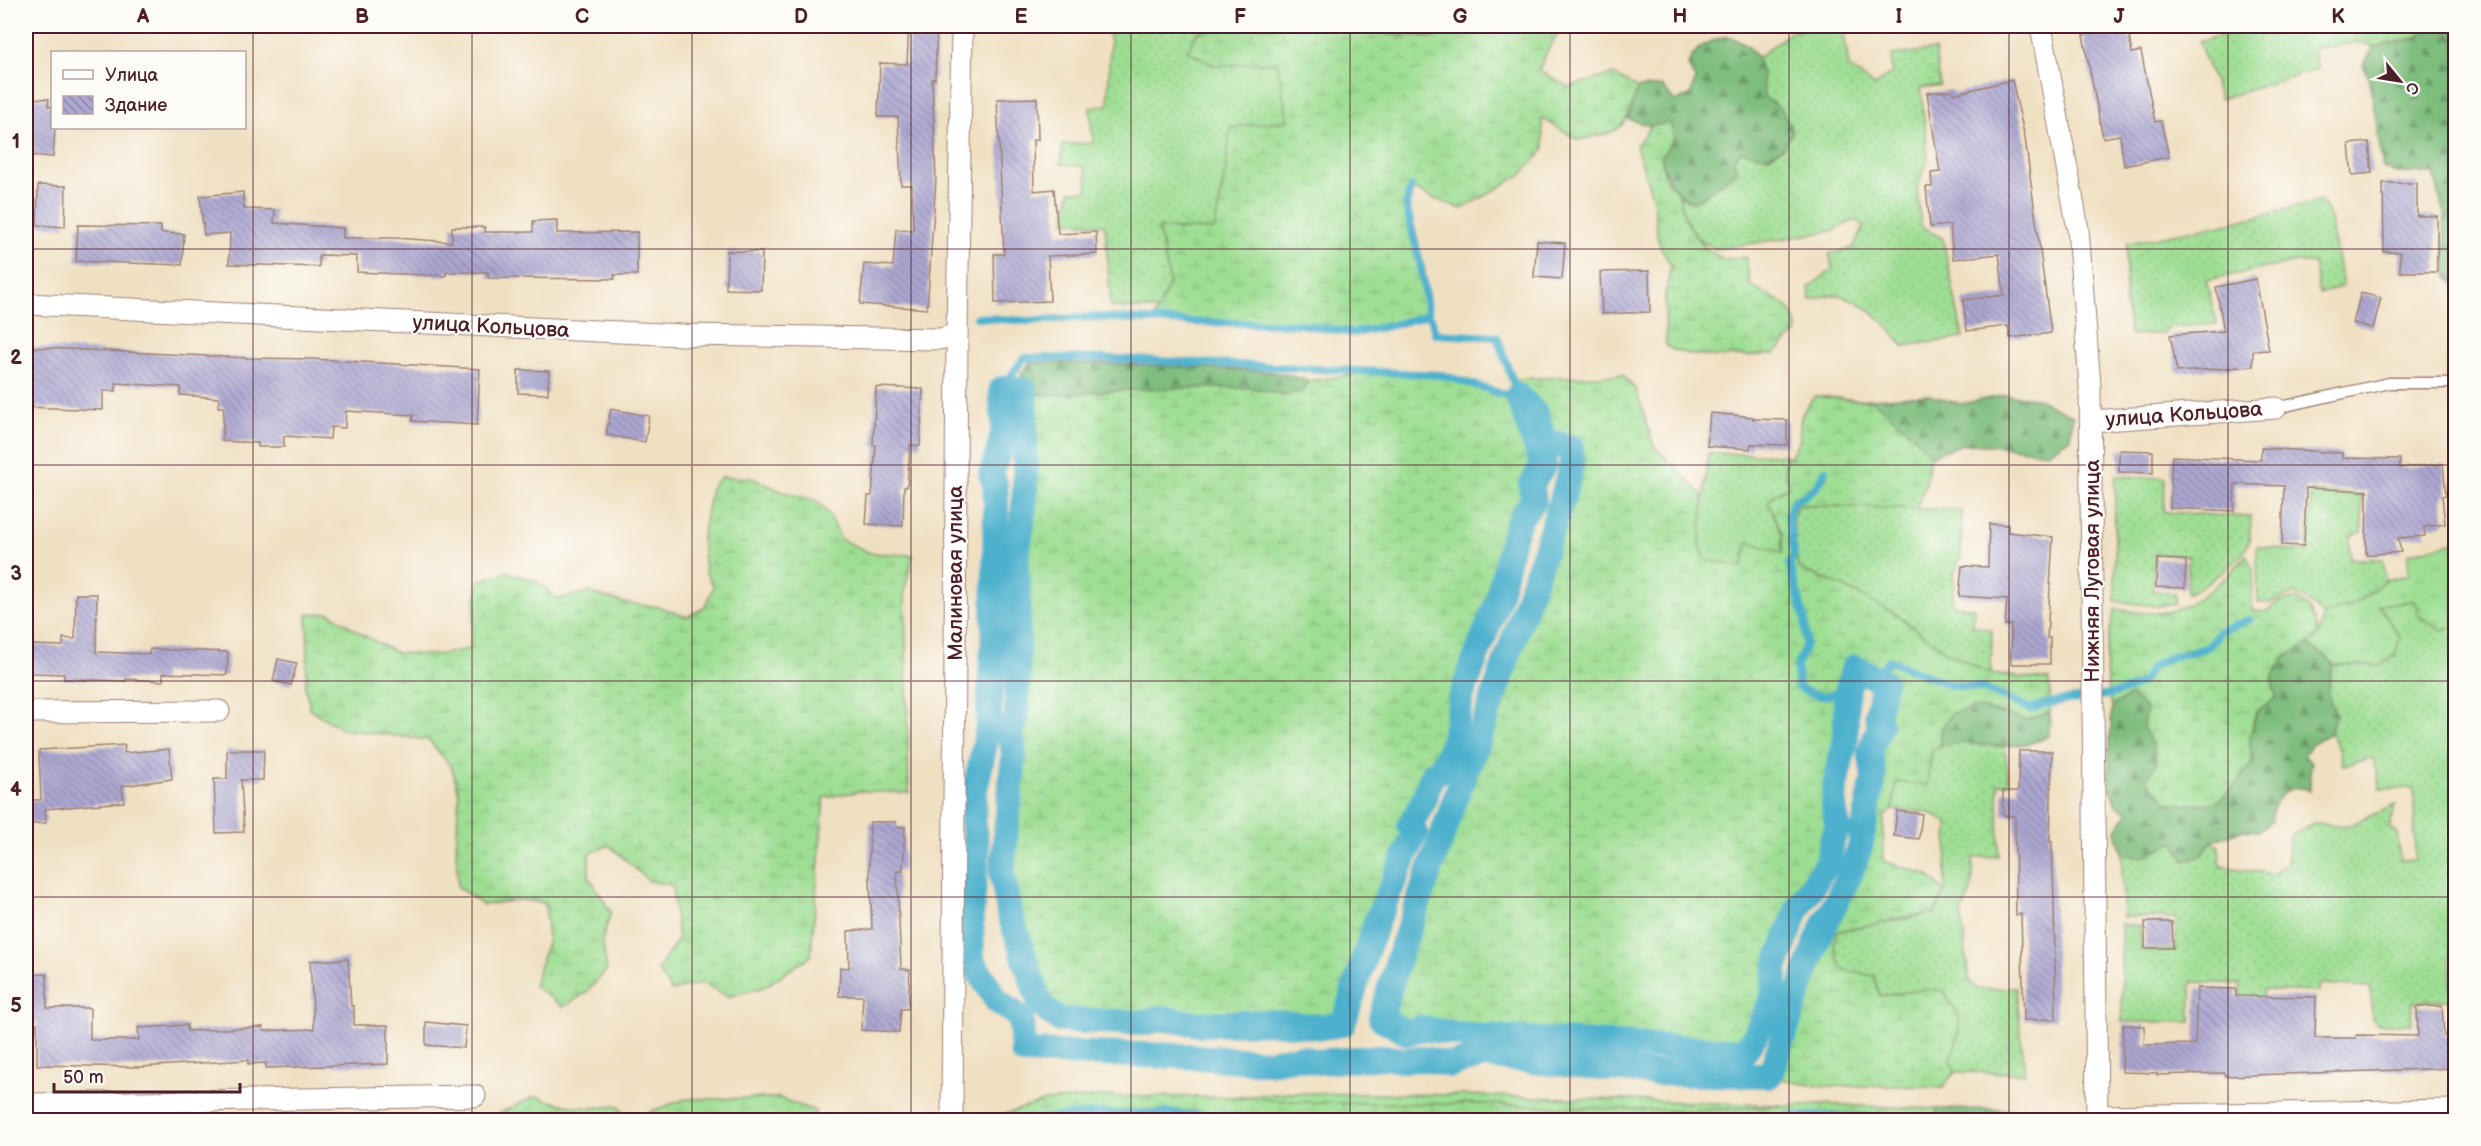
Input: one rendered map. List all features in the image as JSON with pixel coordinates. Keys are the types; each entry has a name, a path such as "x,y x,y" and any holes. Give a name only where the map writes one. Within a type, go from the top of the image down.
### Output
{"street":[{"name":"Малиновая улица","path":"952,1120 957,334 962,26"},
{"name":"Нижняя Луговая улица","path":"2042,26 2078,229 2091,421 2097,1118"},
{"name":"улица Кольцова","path":"26,304 683,335 940,339 957,334"},
{"name":"улица Кольцова","path":"2091,421 2276,408"},
{"path":"26,712 219,711"},
{"path":"26,1104 475,1096"},
{"path":"2097,1118 2456,1110"}],"lane":[{"path":"2276,408 2389,383 2456,383"}],"green space":[{"path":"1107,26 1243,26 1198,32 1187,51 1216,66 1277,62 1288,120 1230,128 1225,174 1214,230 1158,228 1170,282 1158,310 1111,307 1105,225 1065,221 1070,191 1088,191 1085,167 1061,164 1063,144 1093,143 1090,108 1108,105 1110,43"},
{"path":"1243,26 1365,26 1380,33 1428,37 1472,26 1563,26 1548,49 1539,71 1569,87 1613,74 1637,88 1625,121 1604,135 1578,140 1542,118 1544,150 1521,175 1462,209 1411,187 1406,205 1421,267 1428,315 1353,333 1299,324 1153,320 1169,282 1158,227 1181,230 1225,174 1230,128 1248,124 1281,89 1277,62 1216,66 1187,51 1198,32"},
{"path":"1365,26 1472,26 1432,35 1405,36 1391,35"},
{"path":"1818,26 1843,26 1849,67 1874,86 1892,73 1892,55 1935,50 1940,85 1921,88 1928,159 1917,188 1921,226 1943,239 1963,338 1903,346 1875,314 1856,302 1834,295 1810,300 1809,287 1833,269 1829,254 1853,248 1864,226 1855,220 1832,231 1716,249 1697,238 1685,218 1679,194 1693,203 1738,171 1733,160 1741,151 1769,157 1783,148 1793,132 1782,110 1764,96 1762,73 1757,58 1791,32"},
{"path":"2249,26 2425,26 2419,37 2374,47 2361,42 2312,49 2318,69 2220,99 2199,42"},
{"path":"2425,26 2455,26 2455,285 2446,276 2444,214 2434,173 2397,173 2383,168 2370,80 2363,64 2374,47 2419,37"},
{"path":"1726,36 1746,45 1757,57 1762,74 1764,96 1782,110 1793,132 1783,148 1738,171 1693,203 1671,184 1663,165 1661,156 1674,138 1670,124 1651,126 1628,119 1637,88 1662,86 1674,101 1690,96 1695,79 1688,65 1694,54 1702,46"},
{"path":"1670,123 1674,138 1661,157 1665,178 1679,194 1685,218 1697,238 1709,251 1723,259 1746,257 1750,284 1786,306 1795,320 1798,331 1774,354 1703,356 1676,351 1666,346 1665,294 1671,266 1658,241 1653,199 1636,146 1651,126"},
{"path":"2320,201 2328,210 2343,286 2319,294 2314,264 2297,262 2206,280 2217,324 2169,327 2165,333 2130,335 2125,299 2127,243 2231,223"},
{"path":"1030,363 1126,364 1255,371 1288,375 1308,381 1301,393 1282,394 1251,388 1206,388 1051,395 1029,390 1021,374"},
{"path":"1390,370 1442,375 1520,403 1544,464 1531,486 1534,500 1521,517 1515,530 1497,602 1461,697 1454,739 1440,771 1433,773 1422,804 1410,825 1415,833 1376,922 1343,1024 1323,1027 1271,1022 1199,1024 1158,1018 1148,1023 1060,1020 1041,1006 1009,912 1002,873 1014,755 1011,733 1017,715 1018,582 1015,571 1024,508 1025,390 1035,394 1051,395 1206,388 1251,388 1282,394 1301,393 1308,381"},
{"path":"1623,375 1636,390 1654,446 1705,498 1700,543 1742,566 1747,542 1782,552 1782,534 1767,502 1789,486 1785,471 1785,455 1789,458 1800,441 1802,417 1811,402 1816,396 1872,400 1914,436 1930,455 1926,483 1916,509 1797,505 1793,518 1798,568 1844,587 1897,615 1947,652 1991,674 2050,680 2050,712 2026,720 1978,707 1951,713 1941,729 1940,746 1932,750 1927,787 1896,783 1893,810 1884,816 1883,861 1928,875 1945,892 1934,913 1891,919 1874,976 1880,996 1927,989 1944,991 1959,1016 1959,1032 1951,1059 1955,1072 1943,1088 1817,1085 1770,1075 1818,938 1850,874 1860,847 1874,777 1870,751 1880,726 1877,714 1884,682 1855,667 1848,693 1843,755 1834,792 1838,828 1833,837 1828,861 1797,910 1776,967 1773,997 1756,1034 1745,1051 1469,1036 1421,1028 1407,1033 1381,1018 1399,956 1478,742 1563,497 1572,462 1571,446 1559,444 1548,448 1535,413 1518,396 1512,379"},
{"path":"1929,395 1961,404 2006,395 2036,398 2073,416 2070,438 2047,453 1991,445 1963,444 1905,465 1789,458 1800,441 1802,416 1816,396 1857,400"},
{"path":"1708,453 1785,455 1785,471 1789,486 1775,494 1768,502 1782,534 1782,552 1748,542 1742,567 1705,560 1700,543"},
{"path":"2115,476 2165,478 2164,512 2251,517 2247,546 2229,567 2187,594 2189,556 2155,554 2153,591 2175,593 2175,604 2155,606 2115,601"},
{"path":"721,477 752,478 783,492 817,501 831,517 840,539 870,553 913,555 905,588 909,793 861,791 824,798 811,956 764,987 728,997 704,983 671,991 658,970 678,939 672,885 649,881 609,845 589,854 589,877 611,912 602,940 607,970 586,993 563,1007 534,986 548,939 545,903 518,900 483,905 458,887 456,851 459,794 452,768 429,740 341,729 310,709 305,687 308,654 307,614 330,613 397,653 436,655 470,649 478,581 507,572 535,580 558,599 588,592 625,603 659,607 687,617 705,607 713,587 705,570 702,538 711,488"},
{"path":"2311,492 2362,495 2362,532 2350,536 2350,559 2383,559 2385,580 2361,600 2323,616 2311,603 2294,593 2271,603 2258,602 2257,546 2307,552"},
{"path":"1797,505 1962,510 1961,556 1954,575 1952,605 1974,608 1973,626 1992,630 1991,674 1947,652 1897,615 1844,587 1798,568 1793,518"},
{"path":"2455,542 2455,627 2442,631 2420,617 2413,601 2380,605 2401,637 2395,655 2381,665 2334,665 2326,656 2307,645 2319,634 2323,616 2361,600 2385,580 2409,575 2408,554"},
{"path":"2246,555 2253,570 2252,610 2265,612 2278,603 2295,598 2309,608 2319,634 2307,645 2284,657 2272,678 2276,698 2256,711 2249,740 2252,762 2225,796 2209,803 2167,802 2146,779 2157,763 2152,744 2143,726 2146,709 2131,695 2112,706 2107,681 2106,657 2115,609 2157,613 2180,608 2199,598 2216,585"},
{"path":"2414,601 2420,617 2442,631 2455,627 2456,951 2450,951 2452,1000 2413,1002 2412,1024 2377,1024 2372,1018 2371,987 2320,984 2319,992 2263,990 2262,1012 2240,1012 2240,984 2191,982 2191,1022 2122,1022 2121,924 2140,926 2141,950 2176,950 2176,918 2123,917 2122,854 2140,858 2174,842 2185,861 2203,855 2212,841 2219,846 2221,866 2272,874 2287,864 2290,835 2314,823 2348,826 2396,805 2389,828 2397,833 2400,861 2415,860 2414,788 2381,789 2373,758 2343,765 2339,749 2330,733 2336,714 2329,690 2334,665 2381,665 2395,655 2400,637 2379,605"},
{"path":"2307,645 2326,656 2334,665 2329,690 2336,714 2330,733 2311,744 2304,757 2312,762 2310,790 2297,788 2284,792 2274,805 2272,821 2259,831 2242,830 2212,841 2203,855 2185,861 2174,842 2140,858 2122,854 2116,830 2128,812 2116,805 2108,781 2112,706 2131,695 2146,709 2143,726 2152,744 2157,763 2219,800 2252,762 2249,740 2257,711 2276,698 2272,678 2284,657"},
{"path":"1978,707 2026,720 2050,712 2049,736 2009,746 1940,746 1941,729 1951,713"},
{"path":"1957,743 2005,747 2009,783 1998,784 1999,856 1973,858 1971,892 1961,911 1969,980 1977,989 2016,988 2025,1073 1955,1072 1951,1059 1959,1032 1959,1016 1944,991 1927,989 1880,996 1874,976 1841,969 1834,943 1837,931 1935,913 1945,892 1948,823 1927,812 1893,810 1896,782 1927,786 1932,750"},
{"path":"1289,1093 1464,1095 1781,1105 1781,1120 1097,1120 1229,1097"},
{"path":"536,1096 576,1107 618,1106 630,1119 685,1099 779,1098 815,1111 816,1120 500,1120 500,1113"},
{"path":"1108,1096 1229,1097 1322,1103 1479,1104 1681,1111 1820,1104 1936,1109 1938,1120 994,1120 998,1116 1046,1101"},
{"path":"1820,1104 2028,1111 2073,1120 1781,1120"}],"building":[{"path":"909,26 937,26 935,79 932,79 936,179 927,309 860,304 864,264 893,266 896,229 913,230 912,185 901,185 898,117 878,117 880,63 907,64"},
{"path":"2103,26 2127,26 2132,53 2141,51 2155,122 2161,121 2169,157 2124,166 2120,135 2103,138 2083,35 2105,31"},
{"path":"2012,80 2025,138 2051,333 2010,338 2008,326 1967,331 1963,300 2004,295 1999,254 1953,259 1950,225 1930,227 1926,187 1932,187 1931,173 1940,172 1927,93 1952,90 1953,94"},
{"path":"29,98 49,99 51,129 55,129 53,157 26,155 26,102"},
{"path":"1037,98 1038,140 1033,140 1034,191 1054,189 1058,234 1096,232 1097,254 1048,256 1050,301 995,303 994,254 1004,254 997,99"},
{"path":"2369,142 2372,173 2352,175 2349,144"},
{"path":"2383,183 2417,183 2417,216 2437,216 2437,272 2400,272 2400,252 2384,252"},
{"path":"38,185 66,186 65,227 37,225"},
{"path":"243,192 244,209 275,210 274,223 343,228 343,238 396,238 452,242 452,227 485,227 485,232 533,232 533,221 557,220 557,233 637,232 637,275 614,275 615,279 488,278 488,272 446,272 446,276 357,272 357,256 319,255 319,267 229,264 230,233 204,235 200,196"},
{"path":"78,225 161,226 161,233 184,234 182,265 76,261"},
{"path":"1537,241 1565,243 1562,279 1534,277"},
{"path":"727,251 762,252 761,290 726,289"},
{"path":"1649,271 1650,312 1602,314 1600,272"},
{"path":"2256,279 2269,350 2253,351 2253,366 2177,372 2170,335 2224,331 2216,287"},
{"path":"2361,293 2381,298 2373,328 2353,323"},
{"path":"26,347 313,359 480,369 477,425 412,421 413,415 346,411 345,428 331,427 330,439 284,436 284,447 258,447 258,443 222,441 224,407 218,407 219,398 180,395 181,387 116,383 116,391 103,391 103,410 26,407"},
{"path":"518,370 549,371 548,394 518,393"},
{"path":"876,387 923,389 920,446 910,445 907,487 904,487 903,526 866,524 868,496 872,496 876,445 873,445"},
{"path":"611,409 649,416 645,442 606,435"},
{"path":"1710,413 1753,417 1753,419 1787,420 1787,445 1751,444 1750,449 1707,446"},
{"path":"2261,448 2342,453 2342,458 2400,459 2400,468 2443,464 2446,495 2442,496 2445,524 2424,527 2425,536 2398,538 2401,552 2366,555 2367,491 2306,488 2304,546 2282,545 2284,486 2235,484 2234,511 2170,508 2172,456 2261,460"},
{"path":"2119,450 2153,451 2153,473 2119,472"},
{"path":"1989,524 2008,525 2008,532 2053,537 2047,638 2050,638 2050,664 2011,664 2011,625 2005,625 2007,599 1959,596 1962,566 1988,567"},
{"path":"2157,559 2186,560 2185,588 2156,587"},
{"path":"76,594 97,594 96,652 149,654 150,649 228,652 227,675 163,673 163,681 126,679 126,681 64,679 64,674 30,673 31,645 63,646 63,638 75,639"},
{"path":"278,659 297,663 291,685 273,681"},
{"path":"125,745 124,753 169,749 172,779 122,786 124,802 45,809 46,823 27,824 26,800 41,800 39,750"},
{"path":"227,750 264,750 263,780 241,780 244,832 216,833 214,779 227,779"},
{"path":"2019,751 2052,751 2050,842 2052,842 2056,1019 2024,1020 2021,914 2016,915 2015,816 2003,815 2003,791 2018,791"},
{"path":"1897,811 1922,814 1919,839 1894,836"},
{"path":"870,822 896,822 896,827 905,827 903,871 897,871 901,969 910,970 908,1009 901,1009 899,1032 861,1030 863,996 839,996 840,967 849,968 848,931 872,929"},
{"path":"2145,922 2172,922 2173,948 2145,948"},
{"path":"348,959 354,1025 388,1025 388,1064 266,1068 266,1063 248,1064 248,1060 140,1067 37,1065 37,1023 26,1023 26,975 47,974 47,1008 90,1008 90,1040 139,1040 138,1028 187,1025 187,1031 263,1027 263,1031 314,1029 310,961"},
{"path":"2197,988 2236,989 2236,996 2316,997 2315,1038 2356,1038 2356,1035 2418,1036 2417,1007 2442,1006 2444,1036 2456,1036 2456,1068 2225,1076 2224,1073 2157,1075 2157,1073 2122,1072 2123,1025 2145,1026 2144,1045 2195,1044"},
{"path":"426,1022 466,1026 464,1048 426,1045"}],"waterway":[{"path":"977,317 1027,321 1092,317 1186,322 1299,324 1353,333 1428,315 1421,267 1406,205 1411,187"},
{"path":"1428,315 1432,320 1435,334 1497,337 1544,464"},
{"path":"1009,400 1010,377 1024,358 1118,359 1442,375 1519,399"},
{"path":"1002,389 1025,390 1024,507 1015,571 1018,581 1017,715 1011,733 1014,755 1002,873 1009,912 1041,1006 1060,1020 1148,1023 1158,1018 1199,1024 1271,1022 1323,1027 1343,1024 1376,922 1415,833 1410,825 1422,804 1433,773 1440,771 1454,739 1461,697 1497,602 1515,530 1521,517 1534,500 1531,486 1544,464 1518,396 1535,413 1548,448 1559,444 1571,447 1572,462 1563,497 1478,742 1399,956 1381,1018 1407,1033 1421,1028 1469,1036 1745,1051 1756,1034 1773,997 1776,967 1797,910 1828,861 1833,837 1838,828 1834,807 1835,786 1846,738 1846,696 1854,667 1884,682 1877,714 1880,726 1870,751 1874,777 1860,847 1850,874 1818,938 1770,1075 1653,1073 1484,1056 1450,1065 1426,1059 1401,1060 1384,1057 1318,1062 1299,1057 1269,1062 1184,1056 1023,1052 1021,1018 997,1001 972,960 971,917 977,849 973,820 975,790 988,729 994,629 996,501 995,483 991,474 1003,430 1002,389"},
{"path":"1825,470 1821,481 1809,493 1794,501 1788,514 1794,554 1789,564 1805,620 1806,644 1797,666 1798,687 1811,694 1823,696 1848,688"},
{"path":"1877,678 1888,660 1951,685 1982,688 2031,709 2126,690 2138,685 2158,663 2185,653 2202,650 2210,644 2218,632 2249,620"},
{"path":"1027,1120 1093,1114 1169,1113 1285,1120"},
{"path":"1679,1120 1812,1116 1978,1120"},
{"path":"1321,1120 1362,1120"},
{"path":"1502,1120 1525,1120"}]}
